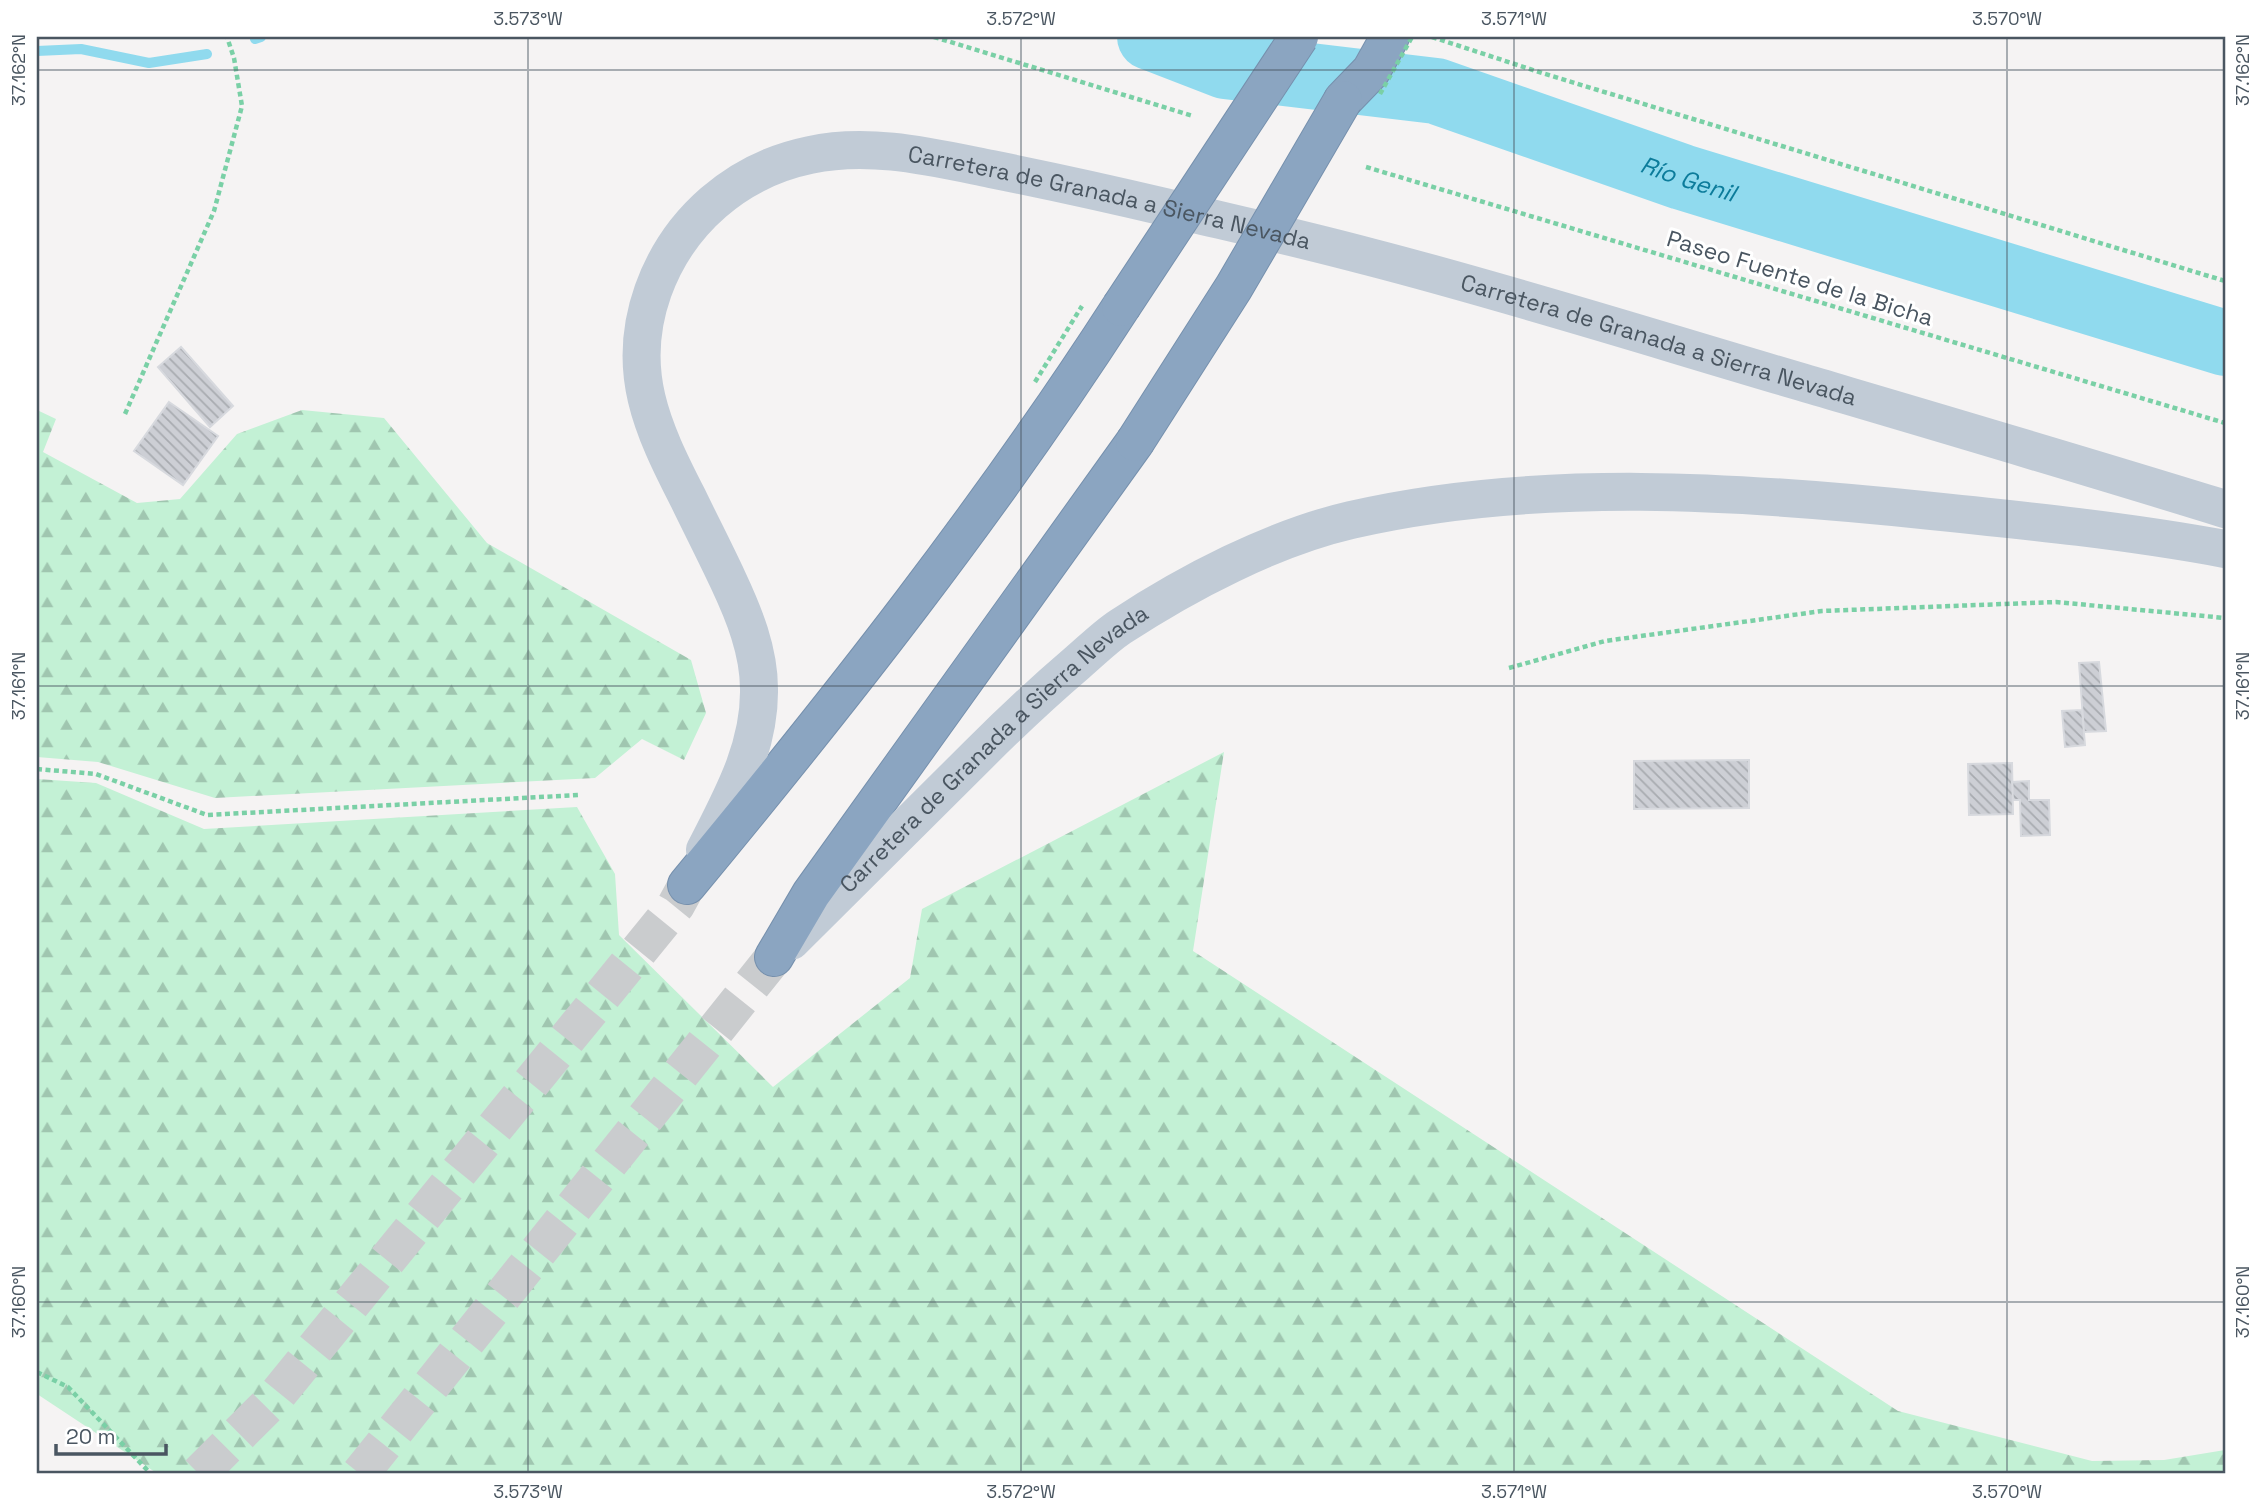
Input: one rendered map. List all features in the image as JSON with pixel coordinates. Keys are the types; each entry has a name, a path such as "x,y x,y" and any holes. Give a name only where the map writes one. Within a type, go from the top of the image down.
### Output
{"highway":[{"path":"687,885 796,754 913,602 1058,404 1299,37"},
{"path":"1343,100 1353,61 1366,37"},
{"path":"774,957 811,894 1135,442 1234,287 1343,100 1371,71 1390,37"}],"main road":[{"name":"Carretera de Granada a Sierra Nevada","path":"687,885 739,784 751,750 758,716 760,685 755,652 744,614 661,445 649,411 642,368 643,332 651,296 664,264 687,229 714,201 744,179 778,163 812,154 877,150 908,153 1084,188 1370,257 2225,509"},
{"name":"Carretera de Granada a Sierra Nevada","path":"774,957 1027,706 1115,630 1164,599 1235,562 1349,520 1512,496 1561,493 1720,495 1804,498 2036,522 2186,542 2225,550"}],"path":[{"path":"125,414 214,211 242,106 234,58 227,37"},
{"path":"934,37 1194,116"},
{"path":"1432,37 2225,281"},
{"name":"Paseo Fuente de la Bicha","path":"1366,167 2225,423"},
{"path":"1509,668 1605,641 1822,611 2056,602 2225,618"},
{"path":"37,769 96,774 207,815 578,795"},
{"path":"37,1372 68,1387 151,1474"}],"green space":[{"path":"37,410 56,419 43,452 137,503 180,499 237,434 302,410 384,418 487,543 691,660 706,713 684,760 642,739 595,778 215,798 98,762 37,757"},
{"path":"1224,752 1193,951 1898,1411 2092,1461 2164,1460 2225,1450 2225,1474 158,1474 37,1394 37,779 96,783 204,829 577,807 615,874 619,935 773,1087 910,978 922,909"}],"building":[{"path":"181,347 233,406 210,427 158,367"},
{"path":"169,402 218,436 183,485 134,451"},
{"path":"2099,662 2106,731 2084,732 2079,663"},
{"path":"2082,710 2085,745 2065,747 2062,711"},
{"path":"1749,760 1749,808 1634,809 1634,761"},
{"path":"2012,763 2013,814 1969,815 1968,764"},
{"path":"2029,781 2029,800 2049,800 2050,835 2021,836 2020,800 2013,800 2012,782"}],"waterway":[{"path":"255,39 261,37"},
{"name":"Río Genil","path":"1150,37 1225,66 1436,91 1682,177 2225,343"},
{"path":"37,51 81,49 149,63 207,54"}],"tunnel":[{"path":"199,1474 273,1400 676,905 687,885"},
{"path":"360,1474 774,957"}]}
